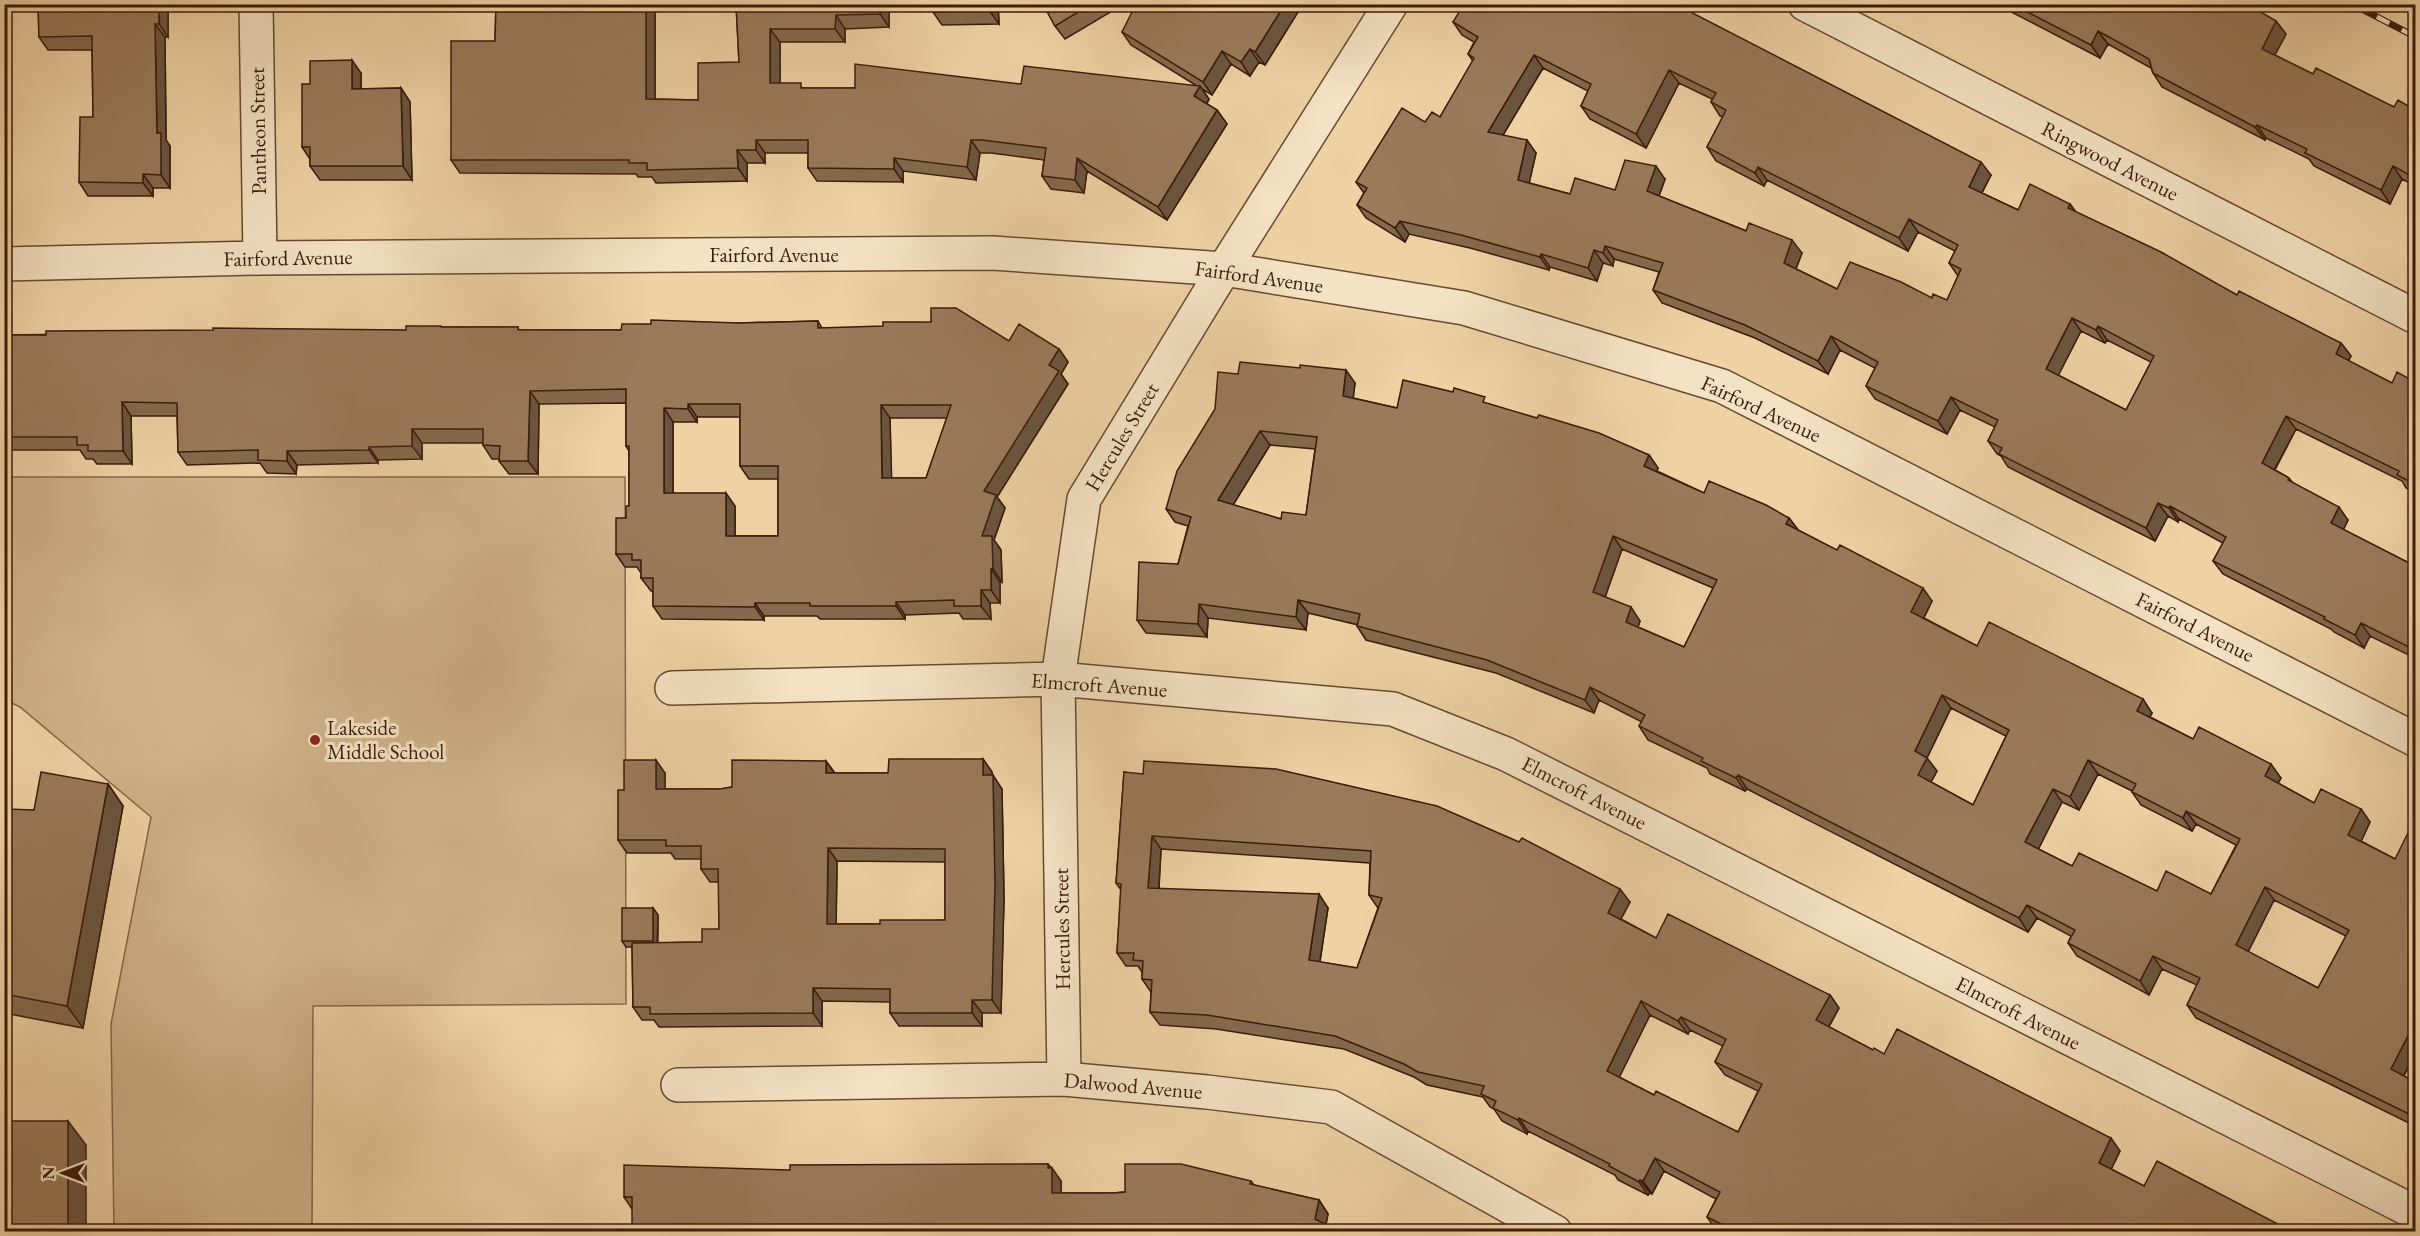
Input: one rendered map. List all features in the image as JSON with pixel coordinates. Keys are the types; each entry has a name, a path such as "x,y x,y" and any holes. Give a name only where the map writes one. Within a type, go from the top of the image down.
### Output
{"street":[{"name":"Pantheon Street","path":"256,4 260,258"},
{"name":"Hercules Street","path":"1064,1078 1058,679 1084,499 1224,269 1391,4"},
{"name":"Ringwood Avenue","path":"1805,4 2415,317"},
{"name":"Fairford Avenue","path":"4,264 260,258 993,254 1224,269 1464,308 1722,386 2415,740"},
{"name":"Elmcroft Avenue","path":"672,688 1058,679 1393,709 1506,754 2415,1214"},
{"name":"Dalwood Avenue","path":"678,1085 1064,1078 1331,1107 1555,1232"}],"shaded area":[{"name":"Lakeside Middle School","path":"5,477 625,477 626,1004 313,1006 312,1231 114,1231 111,1024 151,817 20,707 5,700"}],"building":[{"path":"38,4 159,4 159,24 155,24 157,133 161,133 161,175 143,174 143,183 79,182 80,117 93,117 92,36 39,37"},
{"path":"496,4 646,4 646,99 698,100 698,63 739,62 736,4 880,4 880,14 836,15 835,29 770,29 770,83 801,83 801,88 855,88 855,64 1021,84 1024,66 1200,86 1194,96 1217,110 1158,207 1077,158 1075,180 1042,176 1046,148 982,140 971,140 967,167 894,158 894,169 808,168 808,140 756,140 756,150 737,150 738,168 647,170 647,163 629,163 629,160 451,160 451,41 495,41"},
{"path":"932,4 989,4 989,10 933,12"},
{"path":"1043,4 1092,4 1055,26"},
{"path":"1136,4 1285,4 1255,52 1250,49 1241,62 1222,51 1203,82 1122,32"},
{"path":"1464,4 1671,4 1680,9 1681,7 1981,162 1969,187 2018,210 2030,184 2070,204 2068,208 2161,252 2237,295 2239,291 2341,343 2336,354 2392,383 2397,372 2415,382 2415,484 2397,475 2399,471 2286,416 2262,463 2289,478 2288,480 2339,507 2331,523 2415,566 2415,582 2408,596 2415,600 2415,650 2361,623 2355,635 2324,619 2325,617 2213,561 2226,537 2170,506 2169,508 2158,503 2146,528 1999,454 2002,448 1988,441 1998,420 1951,397 1938,421 1866,386 1878,362 1831,336 1818,361 1745,325 1653,290 1663,263 1605,246 1603,253 1594,250 1588,268 1541,254 1540,257 1400,221 1395,228 1357,205 1367,188 1356,182 1402,108 1425,122 1432,112 1440,117 1474,58 1468,54 1478,37 1453,22","holes":["1534,55 1591,84 1581,106 1636,134 1669,70 1716,93 1711,102 1726,110 1707,147 1755,173 1758,167 1899,238 1909,219 1958,245 1949,263 1961,269 1947,300 1933,294 1932,298 1901,282 1850,262 1837,289 1784,263 1792,240 1749,223 1746,231 1647,191 1656,166 1625,160 1615,190 1575,178 1570,194 1518,180 1527,140 1488,132","2072,318 2096,330 2098,326 2154,356 2126,410 2046,369"]},
{"path":"2012,4 2247,4 2276,21 2262,49 2313,74 2316,68 2394,107 2398,100 2408,106 2415,90 2415,178 2393,166 2381,190 2305,153 2307,149 2257,125 2255,127 2153,73 2149,59 2098,31 2091,45"},
{"path":"352,60 352,89 401,88 403,166 310,166 310,147 302,147 302,84 310,84 310,61"},
{"path":"931,308 956,308 1009,341 1019,324 1059,349 1049,365 1059,371 984,491 996,495 982,536 992,536 993,569 991,569 991,590 981,590 981,606 954,606 954,600 896,602 896,606 810,606 810,603 755,603 755,607 653,606 653,578 641,578 641,560 632,560 632,554 616,554 616,518 626,518 626,506 629,506 626,389 530,391 528,461 499,461 500,446 483,445 483,429 412,429 412,446 369,447 369,450 287,451 287,461 258,460 258,450 178,452 177,403 122,402 123,451 88,451 88,445 77,445 77,437 4,437 4,335 46,335 46,331 213,330 213,328 406,330 406,326 518,327 518,330 621,330 622,324 651,324 651,320 739,323 818,321 818,328 883,326 883,322 931,322","holes":["688,404 740,404 740,466 778,466 778,536 726,536 726,493 664,493 664,408 688,409","881,405 951,405 926,478 882,478"]},
{"path":"1240,362 1346,370 1343,396 1397,408 1403,380 1453,392 1454,388 1485,397 1483,402 1537,418 1539,415 1599,433 1649,455 1644,466 1704,493 1709,481 1766,505 1789,518 1786,524 1837,550 1840,545 1923,588 1911,612 1977,646 1989,622 2143,699 2137,711 2193,739 2199,727 2271,764 2265,776 2314,803 2321,789 2361,809 2348,835 2395,859 2408,833 2415,837 2415,1022 2391,1069 2415,1082 2415,1117 2187,1005 2200,978 2153,956 2140,981 2068,943 2075,930 2027,905 2019,918 1738,775 1736,778 1701,761 1703,758 1639,726 1645,715 1590,687 1585,700 1487,660 1357,626 1360,614 1298,600 1296,617 1199,604 1198,624 1137,620 1139,562 1178,564 1191,517 1166,509 1177,471 1215,409 1218,372 1238,374","holes":["1260,431 1317,437 1306,515 1282,512 1281,519 1218,500","1613,536 1717,580 1684,647 1626,622 1631,607 1593,592","1942,695 2009,730 1973,805 1918,775 1927,758 1915,751","2088,760 2136,784 2132,792 2183,818 2186,811 2240,839 2211,894 2166,871 2157,891 2079,853 2072,866 2025,842 2053,789 2070,797","2265,887 2349,930 2318,988 2236,945"]},
{"path":"889,759 983,759 983,775 993,775 995,885 992,1000 972,1000 972,1013 890,1013 890,989 813,988 813,1013 650,1014 650,1007 633,1007 632,943 702,942 702,929 719,929 718,869 701,869 701,846 666,846 666,840 618,840 618,790 624,790 624,760 656,760 656,789 732,787 732,760 826,761 826,773 888,773","holes":["828,848 945,849 945,920 880,920 880,924 827,924"]},
{"path":"1144,761 1276,769 1437,806 1519,842 1522,838 1620,889 1608,913 1656,938 1668,914 1830,995 1816,1020 1873,1050 1874,1048 1884,1054 1897,1029 2111,1138 2099,1163 2144,1186 2157,1161 2293,1232 1737,1232 1707,1217 1720,1192 1655,1158 1643,1181 1639,1182 1609,1166 1610,1164 1519,1118 1518,1120 1493,1108 1496,1101 1481,1094 1484,1086 1418,1072 1335,1036 1207,1015 1150,1012 1152,980 1142,979 1143,961 1133,960 1134,953 1117,953 1121,884 1116,883 1124,772 1143,774","holes":["1152,836 1371,851 1369,895 1382,898 1357,968 1309,960 1319,894 1148,888","1641,1001 1678,1021 1681,1017 1726,1039 1715,1062 1762,1084 1738,1132 1656,1091 1654,1095 1607,1071"]},
{"path":"41,772 108,784 67,1006 4,994 4,820 7,809 34,810"},
{"path":"622,908 653,908 653,941 622,941"},
{"path":"4,1121 68,1121 68,1232 4,1232"},
{"path":"1048,1164 1048,1168 1052,1168 1052,1193 1113,1193 1125,1192 1125,1164 1181,1164 1251,1181 1250,1184 1319,1200 1315,1219 1340,1232 632,1232 632,1197 624,1197 624,1165 790,1170 790,1165"},
{"path":"1384,1226 1397,1232 1382,1232"}],"railway":[{"path":"2352,4 2416,37"}],"place":[{"name":"Lakeside Middle School","path":"315,740"}]}
